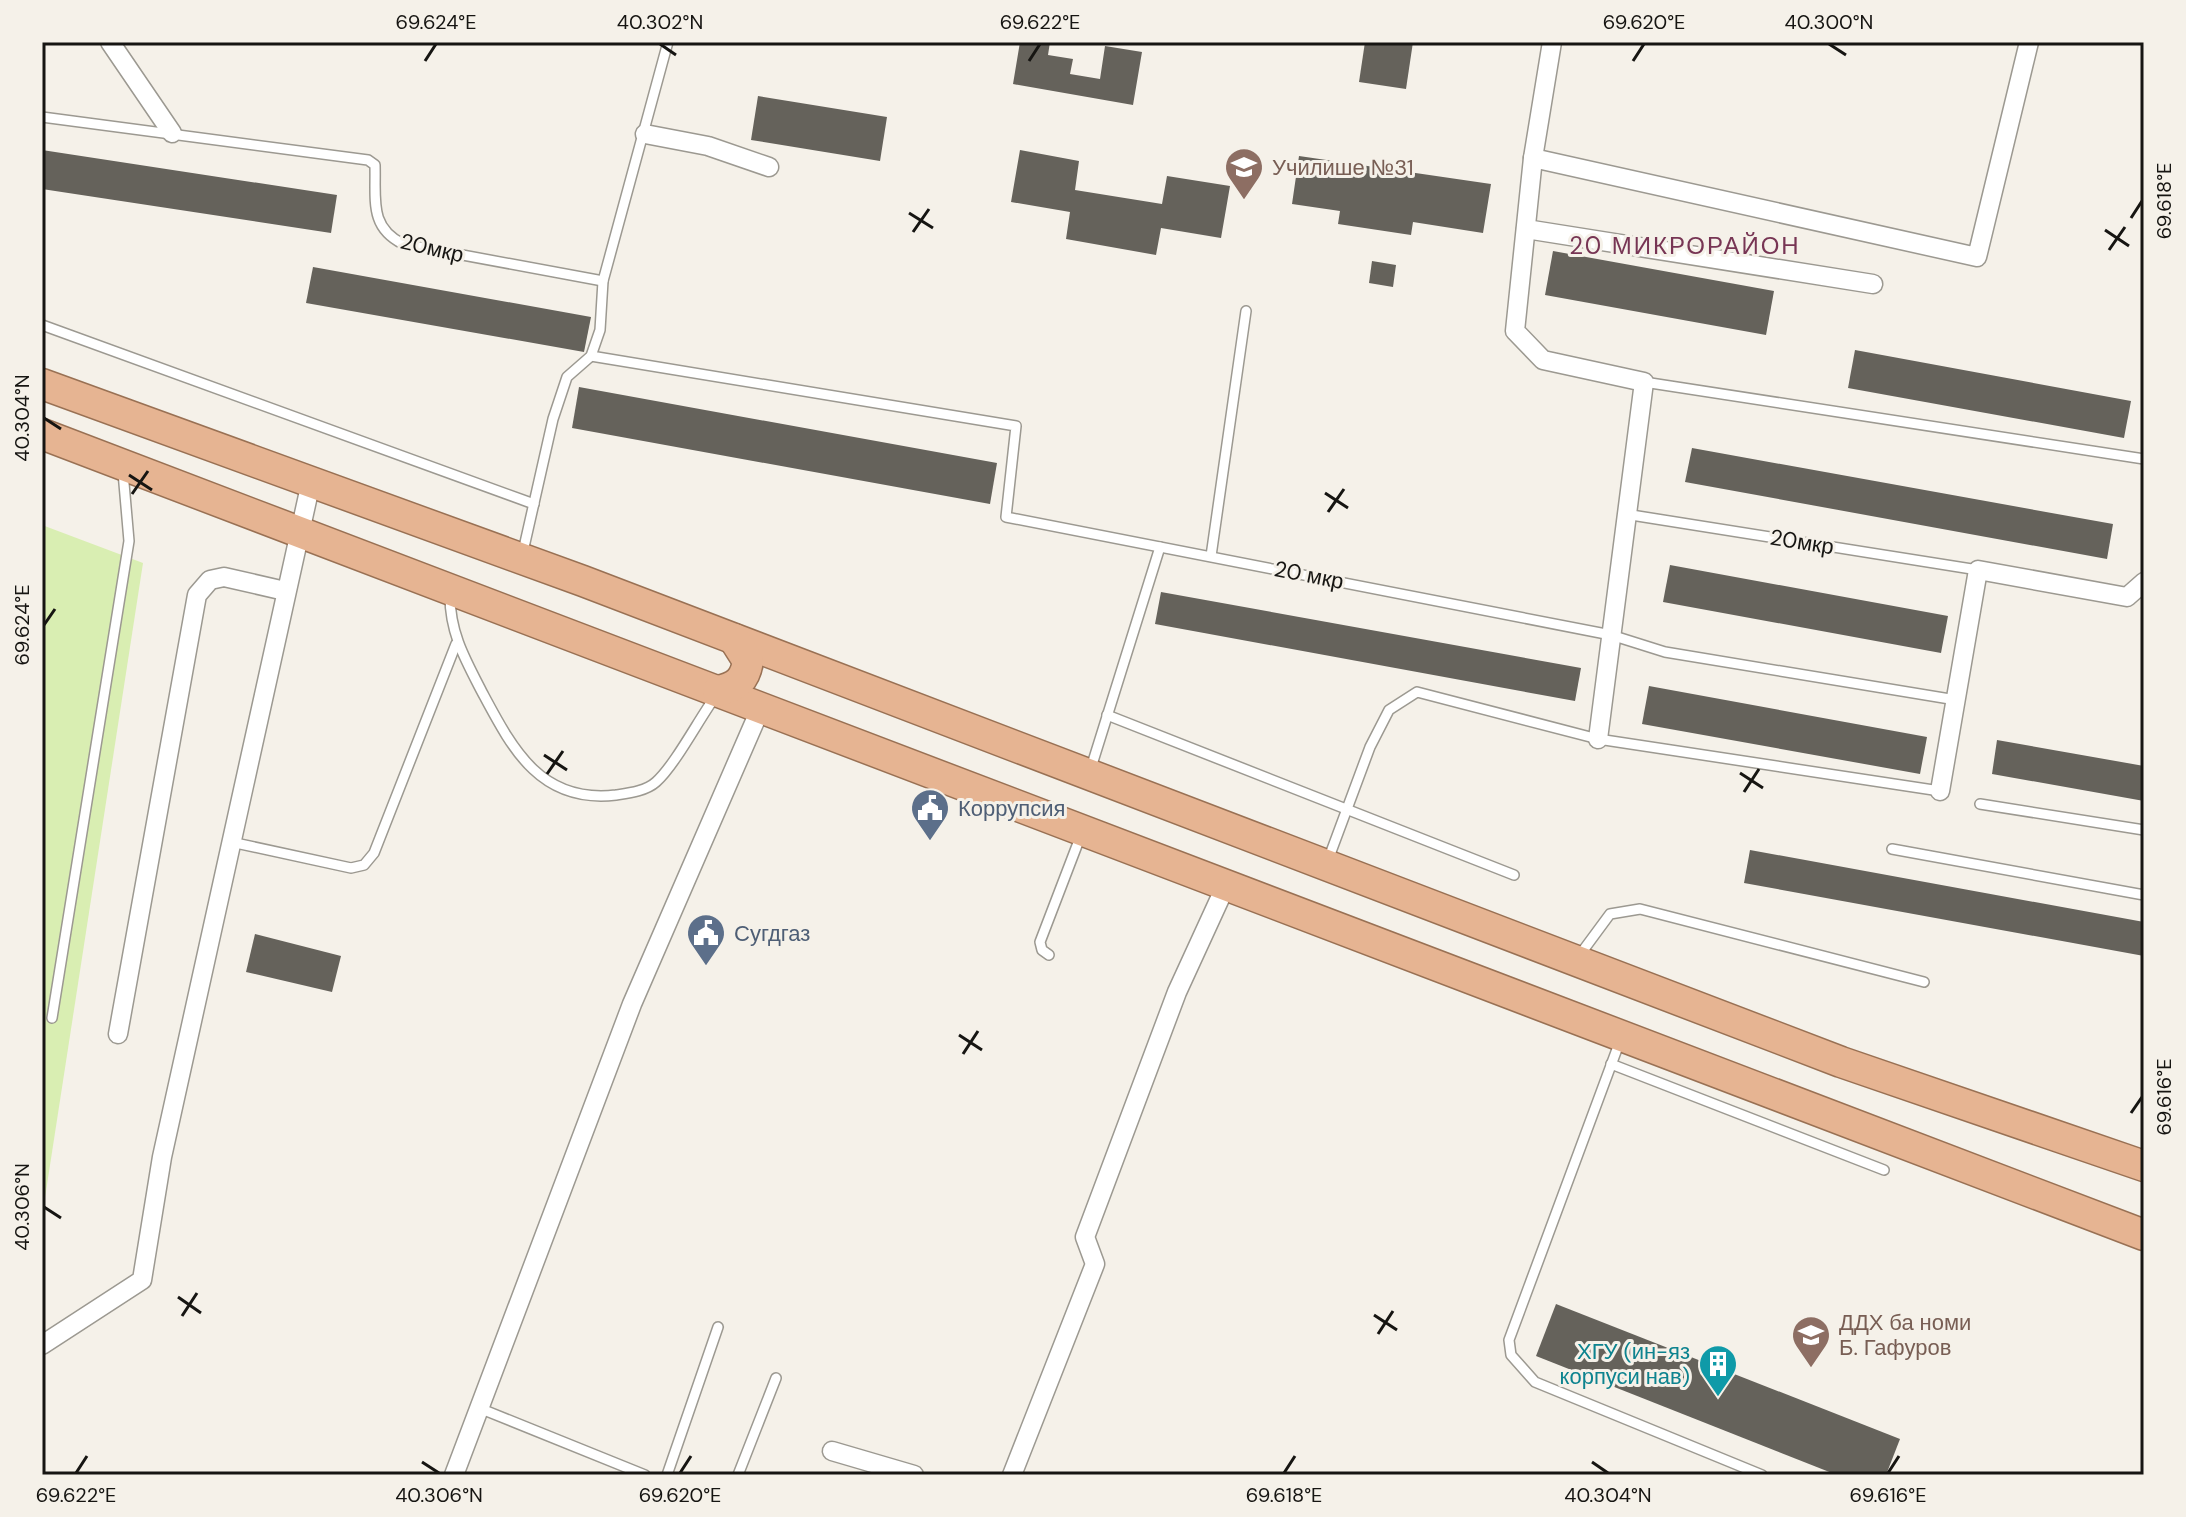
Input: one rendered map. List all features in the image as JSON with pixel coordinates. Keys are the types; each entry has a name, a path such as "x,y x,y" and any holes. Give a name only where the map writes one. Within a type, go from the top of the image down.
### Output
{"highway":[{"path":"42,384 522,559 1841,1062 2144,1166"},
{"path":"42,434 1622,1034 1738,1096 2144,1235"},
{"path":"718,691 739,684 746,673 748,661 734,639"},
{"path":"762,705 754,691 758,671 767,662 782,657"},
{"path":"1390,945 1406,895"}],"street":[{"path":"110,42 172,133"},
{"path":"1552,42 1533,158 1515,331 1543,360 1644,382 1598,739"},
{"path":"1533,158 1977,257 2029,42"},
{"path":"645,134 708,146 769,167"},
{"path":"1526,229 1873,284"},
{"path":"42,1345 142,1280 162,1157 311,482"},
{"path":"1940,791 1978,570"},
{"name":"20мкр","path":"1978,570 2127,597 2144,582"},
{"path":"118,1034 197,595 210,580 224,577 285,591"},
{"path":"454,1475 632,1004 762,705"},
{"path":"1012,1475 1095,1264 1085,1237 1177,992 1227,883"},
{"path":"832,1451 914,1475"}],"lane":[{"path":"522,559 553,419 567,377 591,356 600,330 603,281 668,42"},
{"name":"20мкр","path":"42,117 368,160 375,165 378,223 386,236 603,281"},
{"path":"1211,556 1246,311"},
{"path":"42,325 534,504"},
{"name":"20 мкр","path":"591,356 1016,426 1006,517 1611,635"},
{"path":"1644,382 2144,459"},
{"path":"52,1018 129,541 123,466"},
{"name":"20мкр","path":"1625,514 1978,570"},
{"path":"1089,774 1160,547"},
{"path":"449,588 450,618 456,644 514,751 541,777 570,791 607,796 634,792 655,783 718,691"},
{"path":"1611,635 1665,652 1956,700"},
{"path":"231,841 351,868 364,865 374,853 456,644"},
{"path":"1326,865 1370,747 1389,710 1417,692 1598,739 1940,791"},
{"path":"1107,715 1514,875"},
{"path":"1980,804 2144,830"},
{"path":"1049,955 1042,950 1040,942 1084,828"},
{"path":"1892,849 2144,895"},
{"path":"1576,960 1610,914 1640,909 1924,982"},
{"path":"1622,1034 1509,1340 1511,1355 1535,1382 1762,1475"},
{"path":"1611,1064 1738,1096 1884,1170"},
{"path":"667,1475 718,1327"},
{"path":"738,1475 776,1378"},
{"path":"479,1408 645,1475"}],"green space":[{"path":"42,525 143,563 42,1217"}],"building":[{"path":"1020,42 1050,42 1048,55 1073,59 1070,74 1100,79 1105,46 1142,52 1133,105 1013,84"},
{"path":"1365,42 1413,42 1406,89 1359,82"},
{"path":"758,96 887,117 880,161 751,140"},
{"path":"42,150 337,195 331,233 42,189"},
{"path":"1020,150 1079,161 1075,190 1162,204 1167,176 1230,186 1221,238 1161,228 1156,255 1066,239 1070,212 1011,202"},
{"path":"1299,156 1491,184 1483,233 1413,222 1411,235 1338,224 1340,211 1292,204"},
{"path":"1553,251 1774,291 1766,335 1545,295"},
{"path":"1372,261 1396,265 1393,287 1369,283"},
{"path":"313,267 591,317 584,352 306,303"},
{"path":"1855,350 2131,401 2124,438 1848,388"},
{"path":"579,387 997,463 990,504 572,428"},
{"path":"1692,448 2113,524 2107,559 1685,482"},
{"path":"1670,565 1948,616 1941,653 1663,602"},
{"path":"1161,592 1581,668 1575,701 1155,624"},
{"path":"1649,686 1927,737 1920,774 1642,724"},
{"path":"1997,740 2144,766 2144,801 1992,774"},
{"path":"1750,850 2144,922 2144,956 1744,883"},
{"path":"255,934 341,956 332,992 246,972"},
{"name":"ХГУ (ин-яз корпуси нав)","path":"1556,1304 1900,1439 1886,1475 1837,1475 1536,1356"}],"place":[{"name":"Училише №31","path":"1244,201"},
{"name":"Коррупсия","path":"930,842"},
{"name":"Сугдгаз","path":"706,967"},
{"name":"ДДХ ба номи Б. Гафуров","path":"1811,1369"},
{"name":"ХГУ (ин-яз корпуси нав)","path":"1718,1398"}],"district":[{"name":"20 МИКРОРАЙОН","path":"1685,245"}]}
